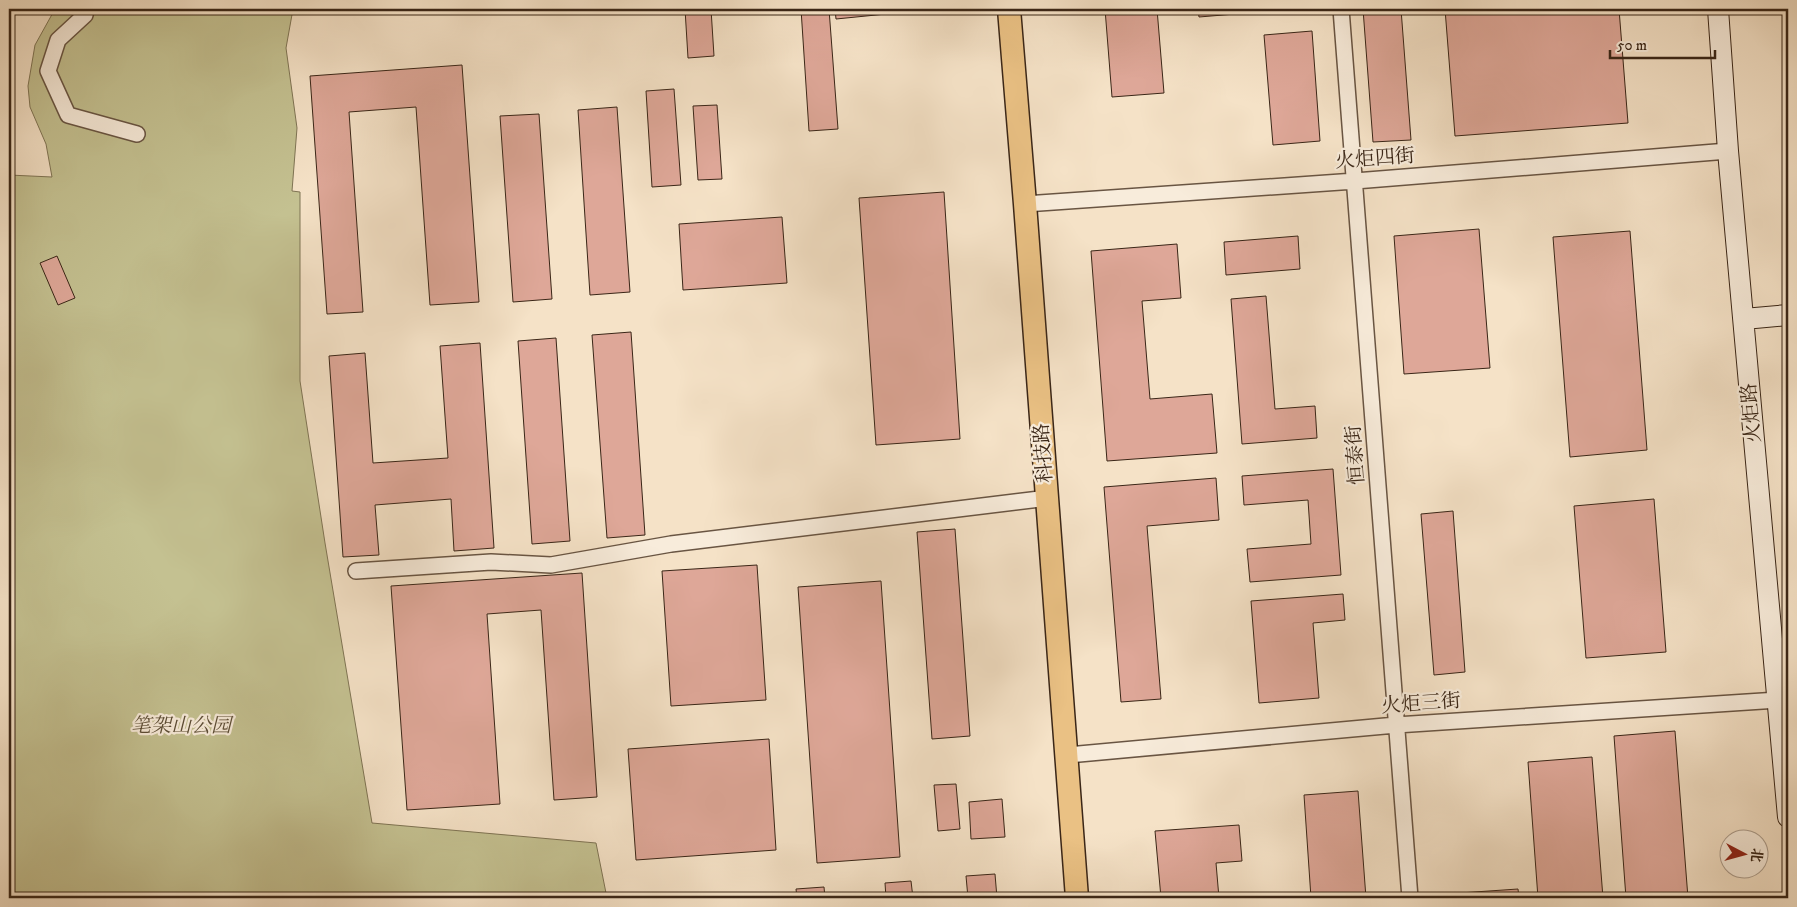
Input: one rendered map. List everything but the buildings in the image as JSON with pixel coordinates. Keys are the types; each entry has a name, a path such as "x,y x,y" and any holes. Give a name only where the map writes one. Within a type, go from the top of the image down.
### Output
{"main road":[{"name":"科技路","path":"1009,9 1026,204 1068,755 1077,898"},
{"name":"火炬路","path":"1718,9 1728,151 1788,817"},
{"path":"1744,319 1788,315"}],"street":[{"path":"86,9 85,15 58,40 48,71 68,115 137,134"},
{"name":"恒泰街","path":"1340,9 1410,898"},
{"name":"火炬四街","path":"1026,204 1355,181 1728,151"},
{"path":"356,571 491,562 551,565 670,544 1048,498"},
{"name":"火炬三街","path":"1068,755 1396,725 1778,700"}],"green space":[{"name":"笔架山公园","path":"55,9 293,9 286,48 297,128 292,191 300,192 300,381 372,823 596,843 607,898 9,898 9,175 52,177 46,144 30,107 28,86 35,45"}]}
